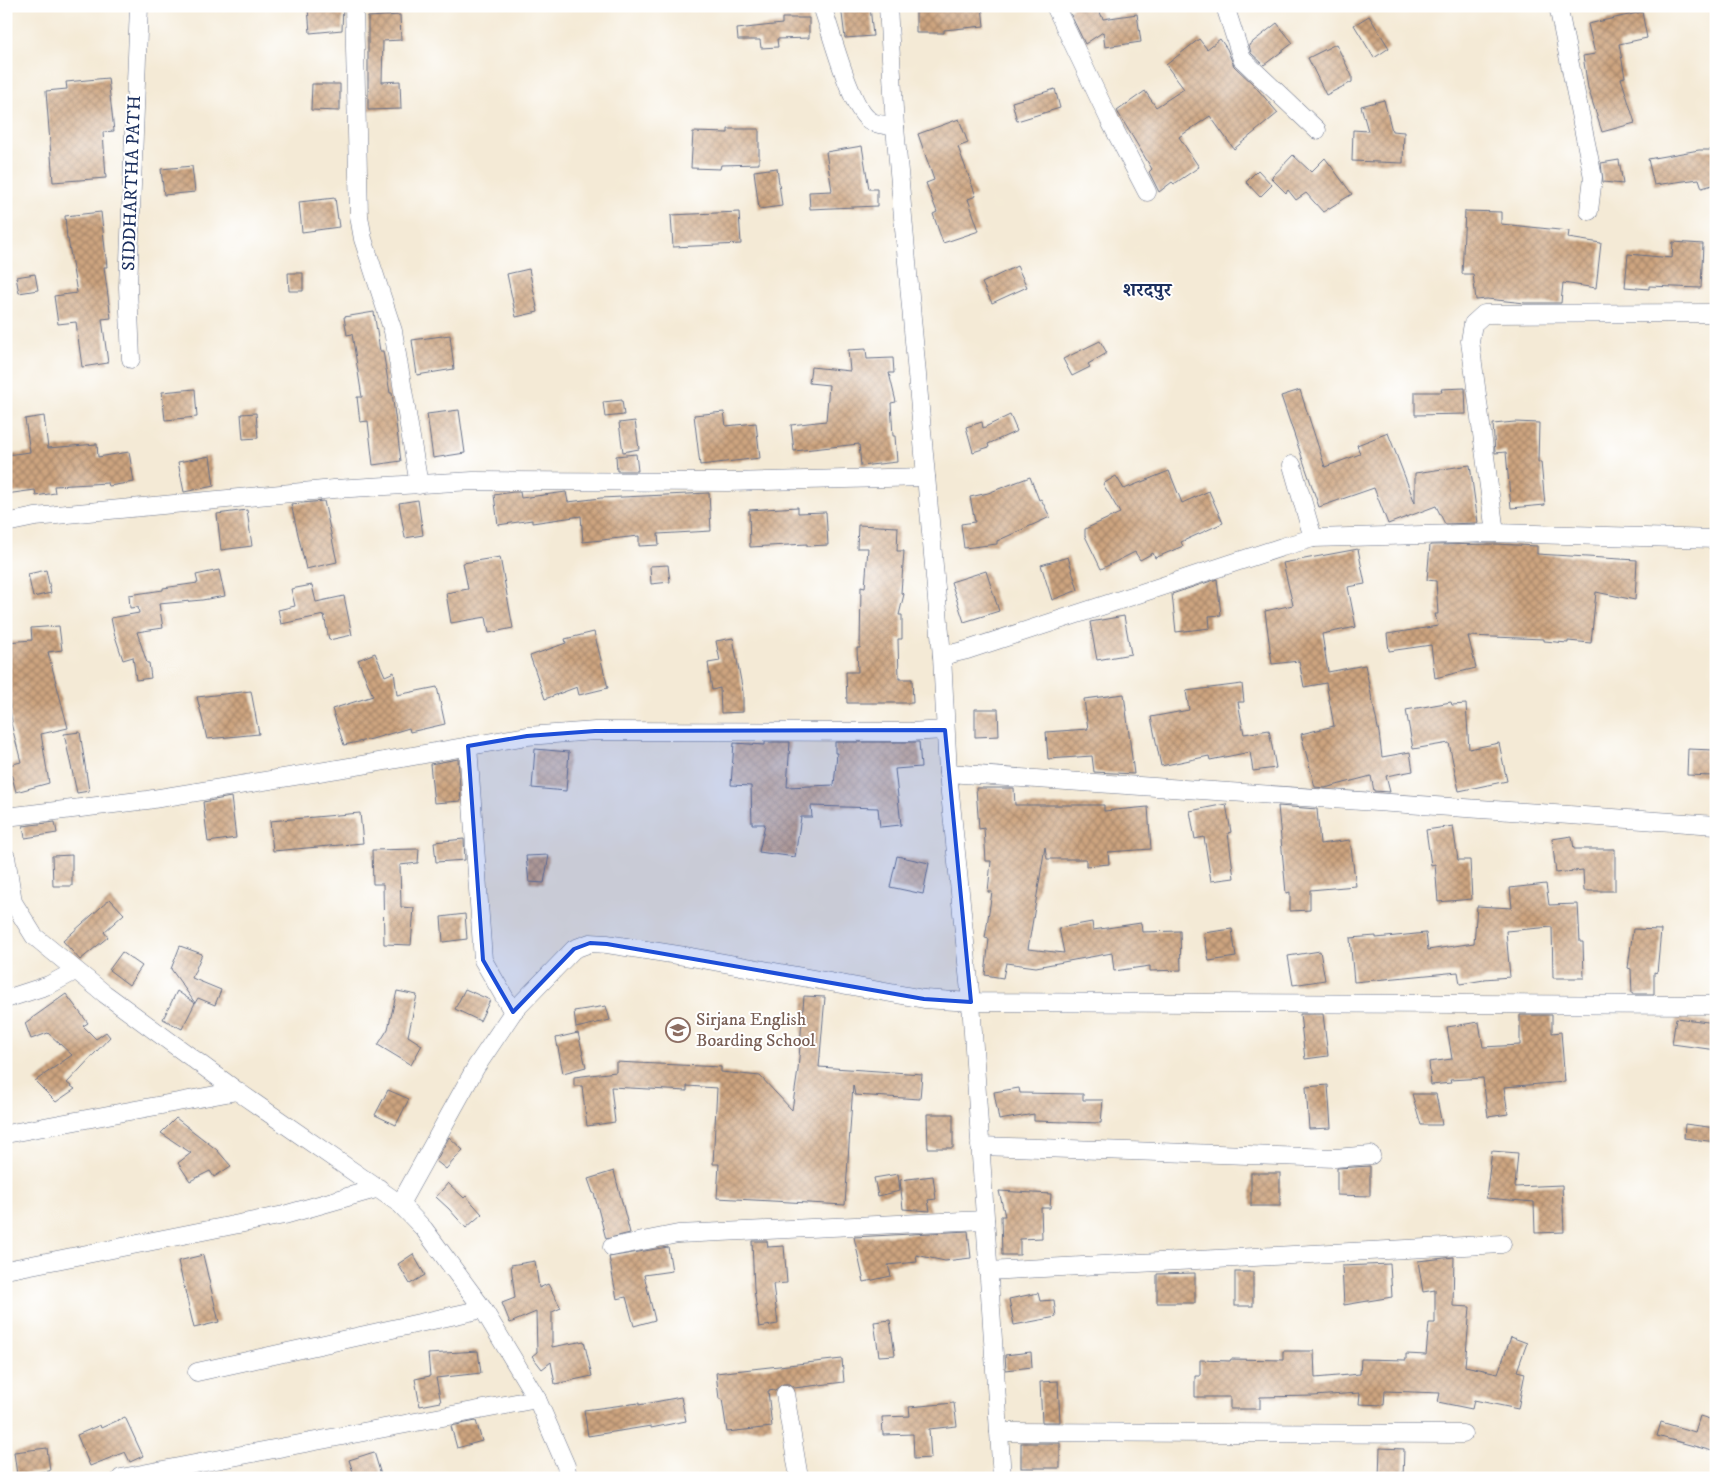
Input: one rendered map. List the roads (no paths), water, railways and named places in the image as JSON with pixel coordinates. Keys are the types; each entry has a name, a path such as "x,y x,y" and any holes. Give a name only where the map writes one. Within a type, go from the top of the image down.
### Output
{"street":[{"name":"SIDDHARTHA PATH","path":"131,359 128,287 139,6"},
{"path":"354,6 359,216 363,239 393,331 419,485"},
{"path":"822,6 851,94 860,111 870,121 895,126"},
{"path":"888,6 895,126 942,656 948,773 971,1002 1002,1478"},
{"path":"1055,6 1110,121 1147,192"},
{"path":"1225,6 1242,59 1317,130"},
{"path":"1558,6 1593,177 1589,211"},
{"path":"1495,533 1470,341 1474,324 1484,314 1716,313"},
{"path":"1292,465 1313,538"},
{"path":"6,523 35,517 334,489 488,481 728,482 926,477"},
{"path":"942,656 967,650 1282,546 1313,538 1495,533 1716,539"},
{"path":"6,817 147,800 527,736 595,731 909,732 945,730"},
{"path":"468,746 483,960 513,1012"},
{"path":"948,773 1716,825"},
{"path":"6,857 8,882 13,902 34,936 99,990 237,1091 379,1188 400,1204 424,1230 483,1309 537,1399 566,1466 568,1478"},
{"path":"400,1204 476,1067 513,1012 574,949 590,943 691,957 924,999 971,1002 1716,1005"},
{"path":"6,999 49,985 76,971"},
{"path":"6,1134 237,1091"},
{"path":"980,1146 1335,1158 1371,1155"},
{"path":"6,1270 284,1215 379,1188"},
{"path":"612,1247 678,1234 985,1220"},
{"path":"988,1271 1502,1244"},
{"path":"197,1372 483,1309"},
{"path":"785,1394 799,1478"},
{"path":"120,1478 537,1399"},
{"path":"999,1432 1463,1434"}],"place":[{"name":"Sirjana English Boarding School","path":"678,1030"}],"district":[{"name":"शरदपुर","path":"1147,290"}]}
